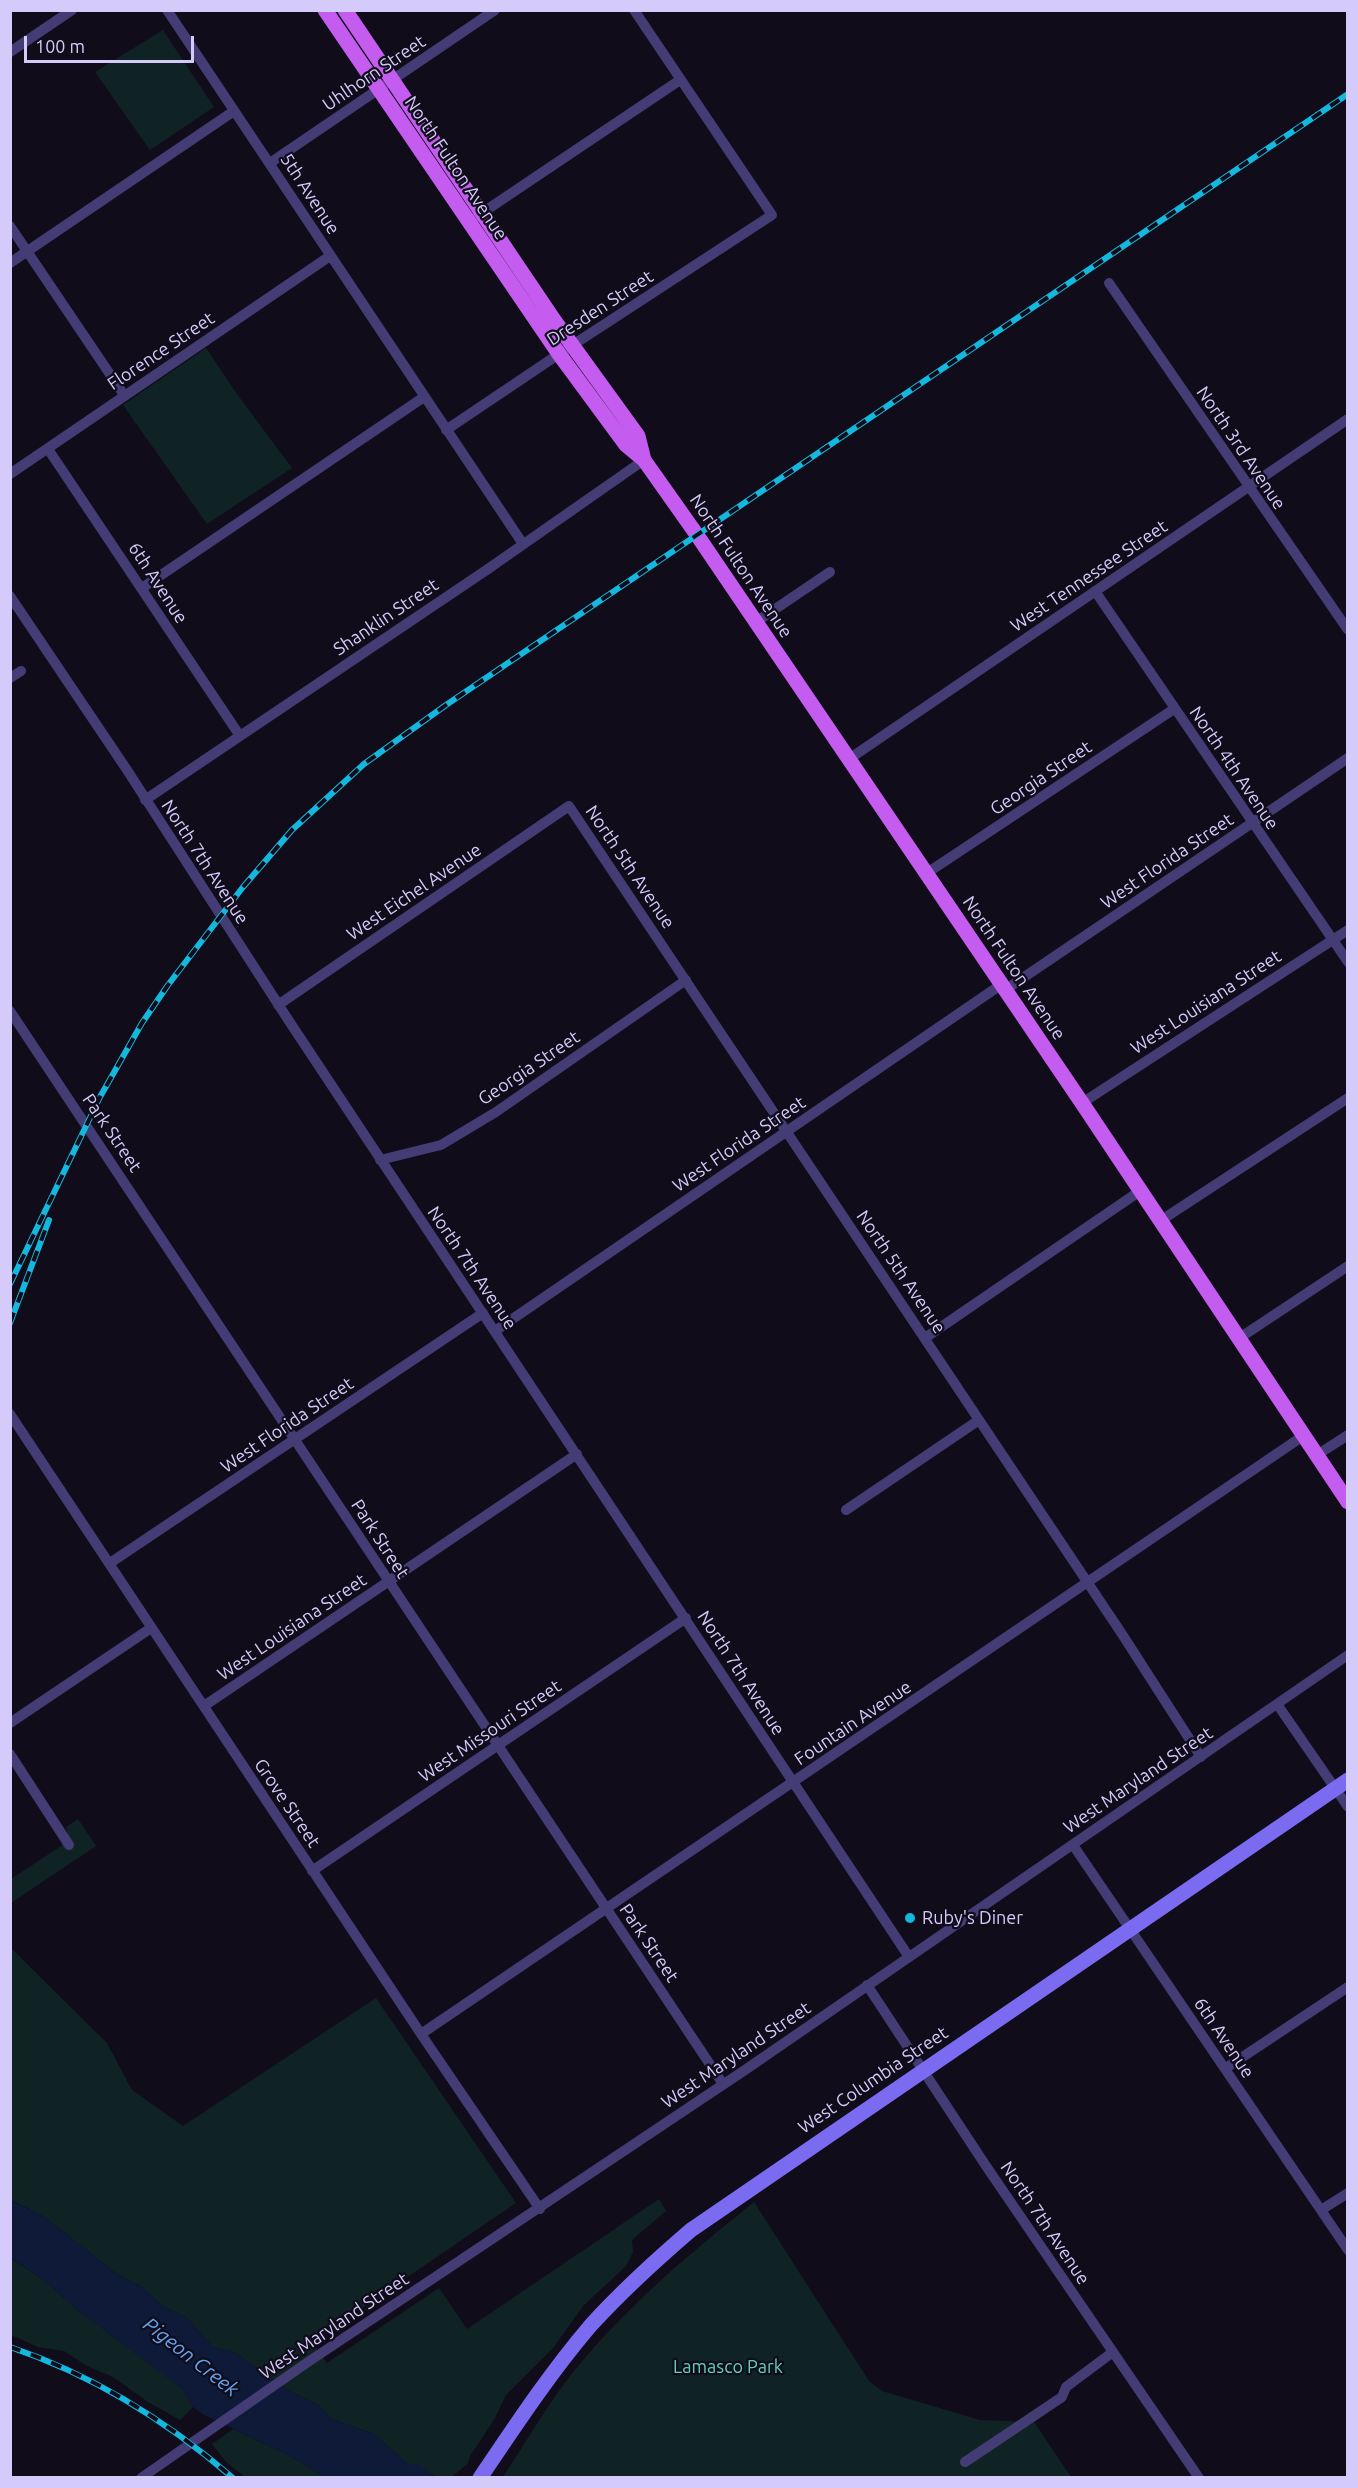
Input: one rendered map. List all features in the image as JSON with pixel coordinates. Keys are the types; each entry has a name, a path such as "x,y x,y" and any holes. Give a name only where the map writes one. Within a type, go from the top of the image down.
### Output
{"main road":[{"name":"North Fulton Avenue","path":"325,10 379,90 638,436 644,460"},
{"name":"North Fulton Avenue","path":"345,10 392,81 559,354 626,445 644,460 756,622 1082,1103 1347,1502"},
{"name":"West Columbia Street","path":"480,2478 517,2424 591,2326 654,2261 712,2214 1341,1784"}],"street":[{"path":"10,52 72,10"},
{"name":"5th Avenue","path":"166,10 424,397"},
{"name":"Uhlhorn Street","path":"270,163 495,10"},
{"path":"475,218 680,80 634,10"},
{"name":"Dresden Street","path":"446,430 772,214 680,80"},
{"path":"10,263 234,111"},
{"path":"10,226 124,395"},
{"name":"Florence Street","path":"10,474 330,256"},
{"name":"North 3rd Avenue","path":"1109,283 1347,630"},
{"path":"142,588 424,397 523,544"},
{"name":"West Tennessee Street","path":"849,759 1347,419"},
{"name":"6th Avenue","path":"48,449 240,736"},
{"name":"Shanklin Street","path":"145,800 644,460"},
{"path":"756,622 830,572"},
{"name":"North 4th Avenue","path":"1095,591 1347,962"},
{"name":"North 7th Avenue","path":"10,596 380,1160 909,1957"},
{"path":"10,678 21,671"},
{"name":"Georgia Street","path":"927,873 1174,709"},
{"name":"West Florida Street","path":"495,1331 787,1131 1347,758"},
{"name":"West Eichel Avenue","path":"278,1005 569,806"},
{"name":"North 5th Avenue","path":"569,806 925,1338 1086,1584 1122,1634 1201,1757"},
{"name":"West Louisiana Street","path":"1082,1103 1347,930"},
{"name":"Georgia Street","path":"380,1160 441,1145 496,1112 686,980"},
{"name":"Park Street","path":"10,1011 723,2084"},
{"path":"1160,1221 1347,1098"},
{"path":"925,1338 1140,1191"},
{"path":"1238,1339 1347,1266"},
{"name":"West Florida Street","path":"110,1563 483,1313"},
{"name":"Grove Street","path":"10,1414 421,2034 540,2209"},
{"path":"846,1510 979,1420"},
{"path":"1317,1455 1347,1435"},
{"name":"Fountain Avenue","path":"421,2034 1303,1436"},
{"name":"West Louisiana Street","path":"204,1706 577,1454"},
{"name":"West Missouri Street","path":"312,1870 686,1618"},
{"path":"10,1723 151,1628"},
{"name":"West Maryland Street","path":"141,2478 308,2362 540,2209 1073,1845 1347,1654"},
{"path":"1277,1704 1341,1784 1347,1807"},
{"path":"10,1754 69,1845"},
{"name":"6th Avenue","path":"1073,1845 1347,2250"},
{"name":"North 7th Avenue","path":"867,1985 986,2166 1199,2478"},
{"path":"1226,2068 1347,1987"},
{"path":"1321,2210 1347,2193"},
{"path":"965,2462 1062,2397 1066,2387 1113,2352"}],"green space":[{"path":"163,30 214,107 150,150 95,72"},
{"path":"206,348 292,468 207,524 123,405"},
{"path":"78,1819 96,1846 11,1903 11,1879 61,1846 68,1837 66,1827"},
{"path":"10,1947 107,2043 132,2090 183,2126 376,1998 516,2203 312,2342 327,2363 439,2288 467,2329 659,2199 666,2211 632,2240 633,2252 626,2266 584,2305 553,2348 506,2395 468,2463 452,2477 437,2477 409,2465 374,2434 332,2419 317,2404 293,2393 234,2352 213,2347 186,2317 162,2306 142,2287 117,2274 43,2216 11,2200"},
{"name":"Lamasco Park","path":"754,2202 869,2381 882,2391 980,2420 1034,2422 1071,2477 502,2478 574,2371 615,2324 706,2241"},
{"path":"10,2258 44,2280 74,2307 183,2389 193,2407 180,2420 148,2402 113,2377 87,2366 64,2351 38,2347 11,2335"},
{"path":"233,2429 286,2454 325,2477 245,2477 227,2463 212,2444"}],"water":[{"name":"Pigeon Creek","path":"10,2200 43,2216 117,2274 142,2287 162,2306 186,2317 213,2347 234,2352 293,2393 317,2404 332,2419 374,2434 409,2465 420,2464 434,2477 325,2477 286,2454 204,2415 193,2407 182,2389 74,2307 44,2280 11,2258"}],"railway":[{"path":"10,1284 100,1097 142,1023 243,887 292,830 364,764 446,705 1348,94"},
{"path":"10,1323 49,1220"},
{"path":"10,2347 71,2371 128,2402 182,2437 233,2478"}],"place":[{"name":"Ruby's Diner","path":"910,1918"}]}
